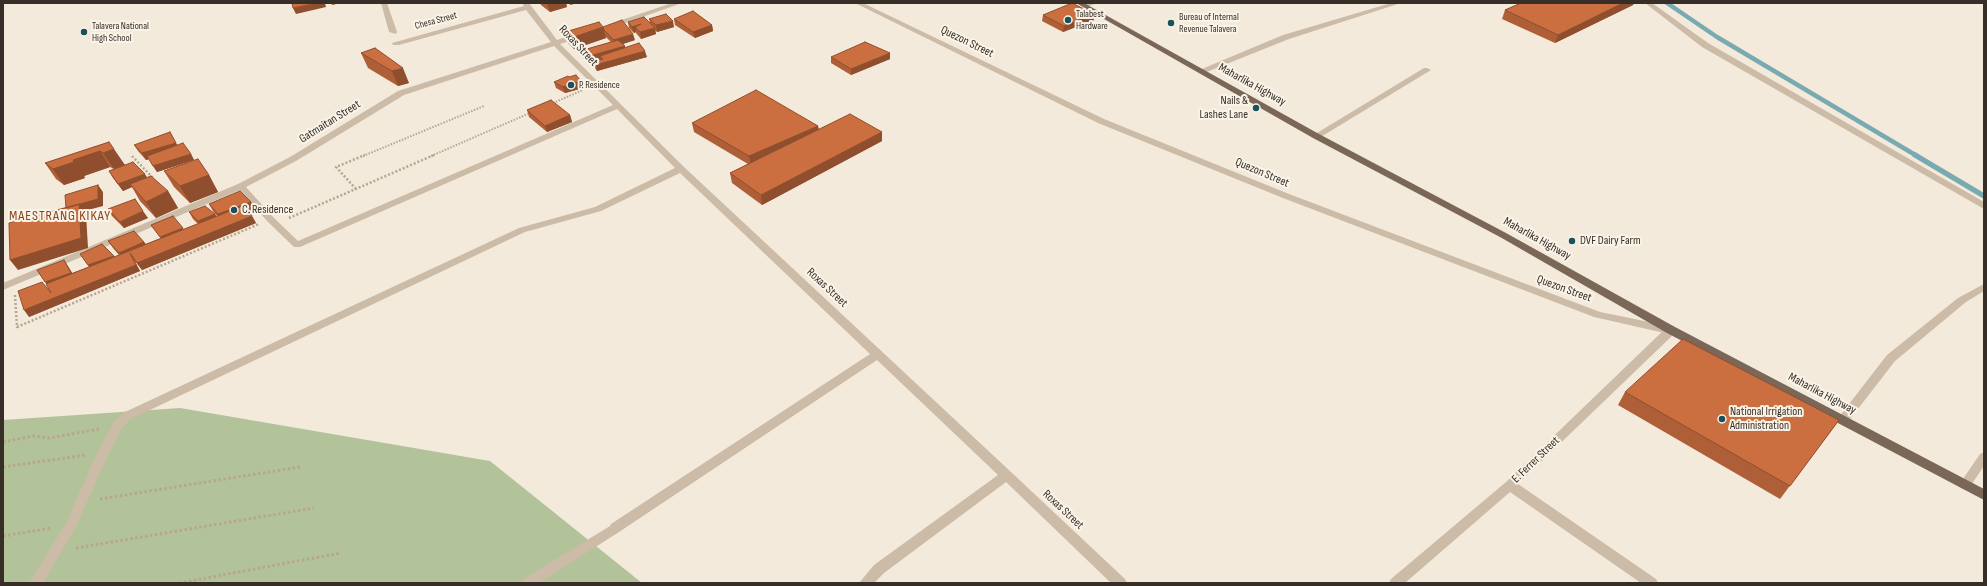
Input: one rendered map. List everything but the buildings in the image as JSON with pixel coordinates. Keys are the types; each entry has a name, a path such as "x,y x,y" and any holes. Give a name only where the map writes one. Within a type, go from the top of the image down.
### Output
{"main road":[{"name":"Maharlika Highway","path":"1086,4 1316,136 1503,235 1670,330 1984,495"}],"street":[{"path":"384,3 393,32"},
{"name":"Gatmaitan Street","path":"3,287 241,186 293,159 401,93 679,3"},
{"name":"Quezon Street","path":"858,3 1101,121 1286,196 1598,315 1670,330"},
{"path":"1201,71 1286,37 1398,3"},
{"path":"1648,3 1705,45 1984,206"},
{"name":"Roxas Street","path":"527,5 555,43 681,169 1120,583"},
{"name":"Chesa Street","path":"396,43 527,5"},
{"path":"1316,136 1427,70"},
{"path":"241,186 273,222 297,245 618,106"},
{"path":"36,583 71,525 103,452 118,426 129,416 522,230 598,209 681,169"},
{"path":"1843,420 1891,358 1962,300 1984,288"},
{"name":"E. Ferrer Street","path":"1396,583 1510,485 1670,330"},
{"path":"528,583 615,528 878,354"},
{"path":"1965,485 1984,457"},
{"path":"866,583 879,570 1007,475"},
{"path":"1510,485 1651,583"}],"path":[{"path":"549,105 596,84"},
{"path":"356,189 336,167 484,106"},
{"path":"14,283 17,327 356,189 535,111"},
{"path":"132,156 158,183"},
{"path":"3,442 34,436 50,438 118,426"},
{"path":"3,467 103,452"},
{"path":"82,502 300,468"},
{"path":"54,552 314,508"},
{"path":"3,536 71,525"},
{"path":"179,583 341,553"}],"green space":[{"path":"180,408 490,461 642,583 3,583 3,420"}],"waterway":[{"path":"1667,3 1717,37 1917,156"},
{"path":"1915,155 1984,196"}],"place":[{"name":"Talabest Hardware","path":"1068,20"},
{"name":"Bureau of Internal Revenue Talavera","path":"1171,23"},
{"name":"Talavera National High School","path":"84,32"},
{"name":"P. Residence","path":"571,85"},
{"name":"Nails & Lashes Lane","path":"1256,108"},
{"name":"C. Residence","path":"234,210"},
{"name":"DVF Dairy Farm","path":"1572,241"},
{"name":"National Irrigation Administration","path":"1722,419"}],"district":[{"name":"MAESTRANG KIKAY","path":"60,216"}]}
